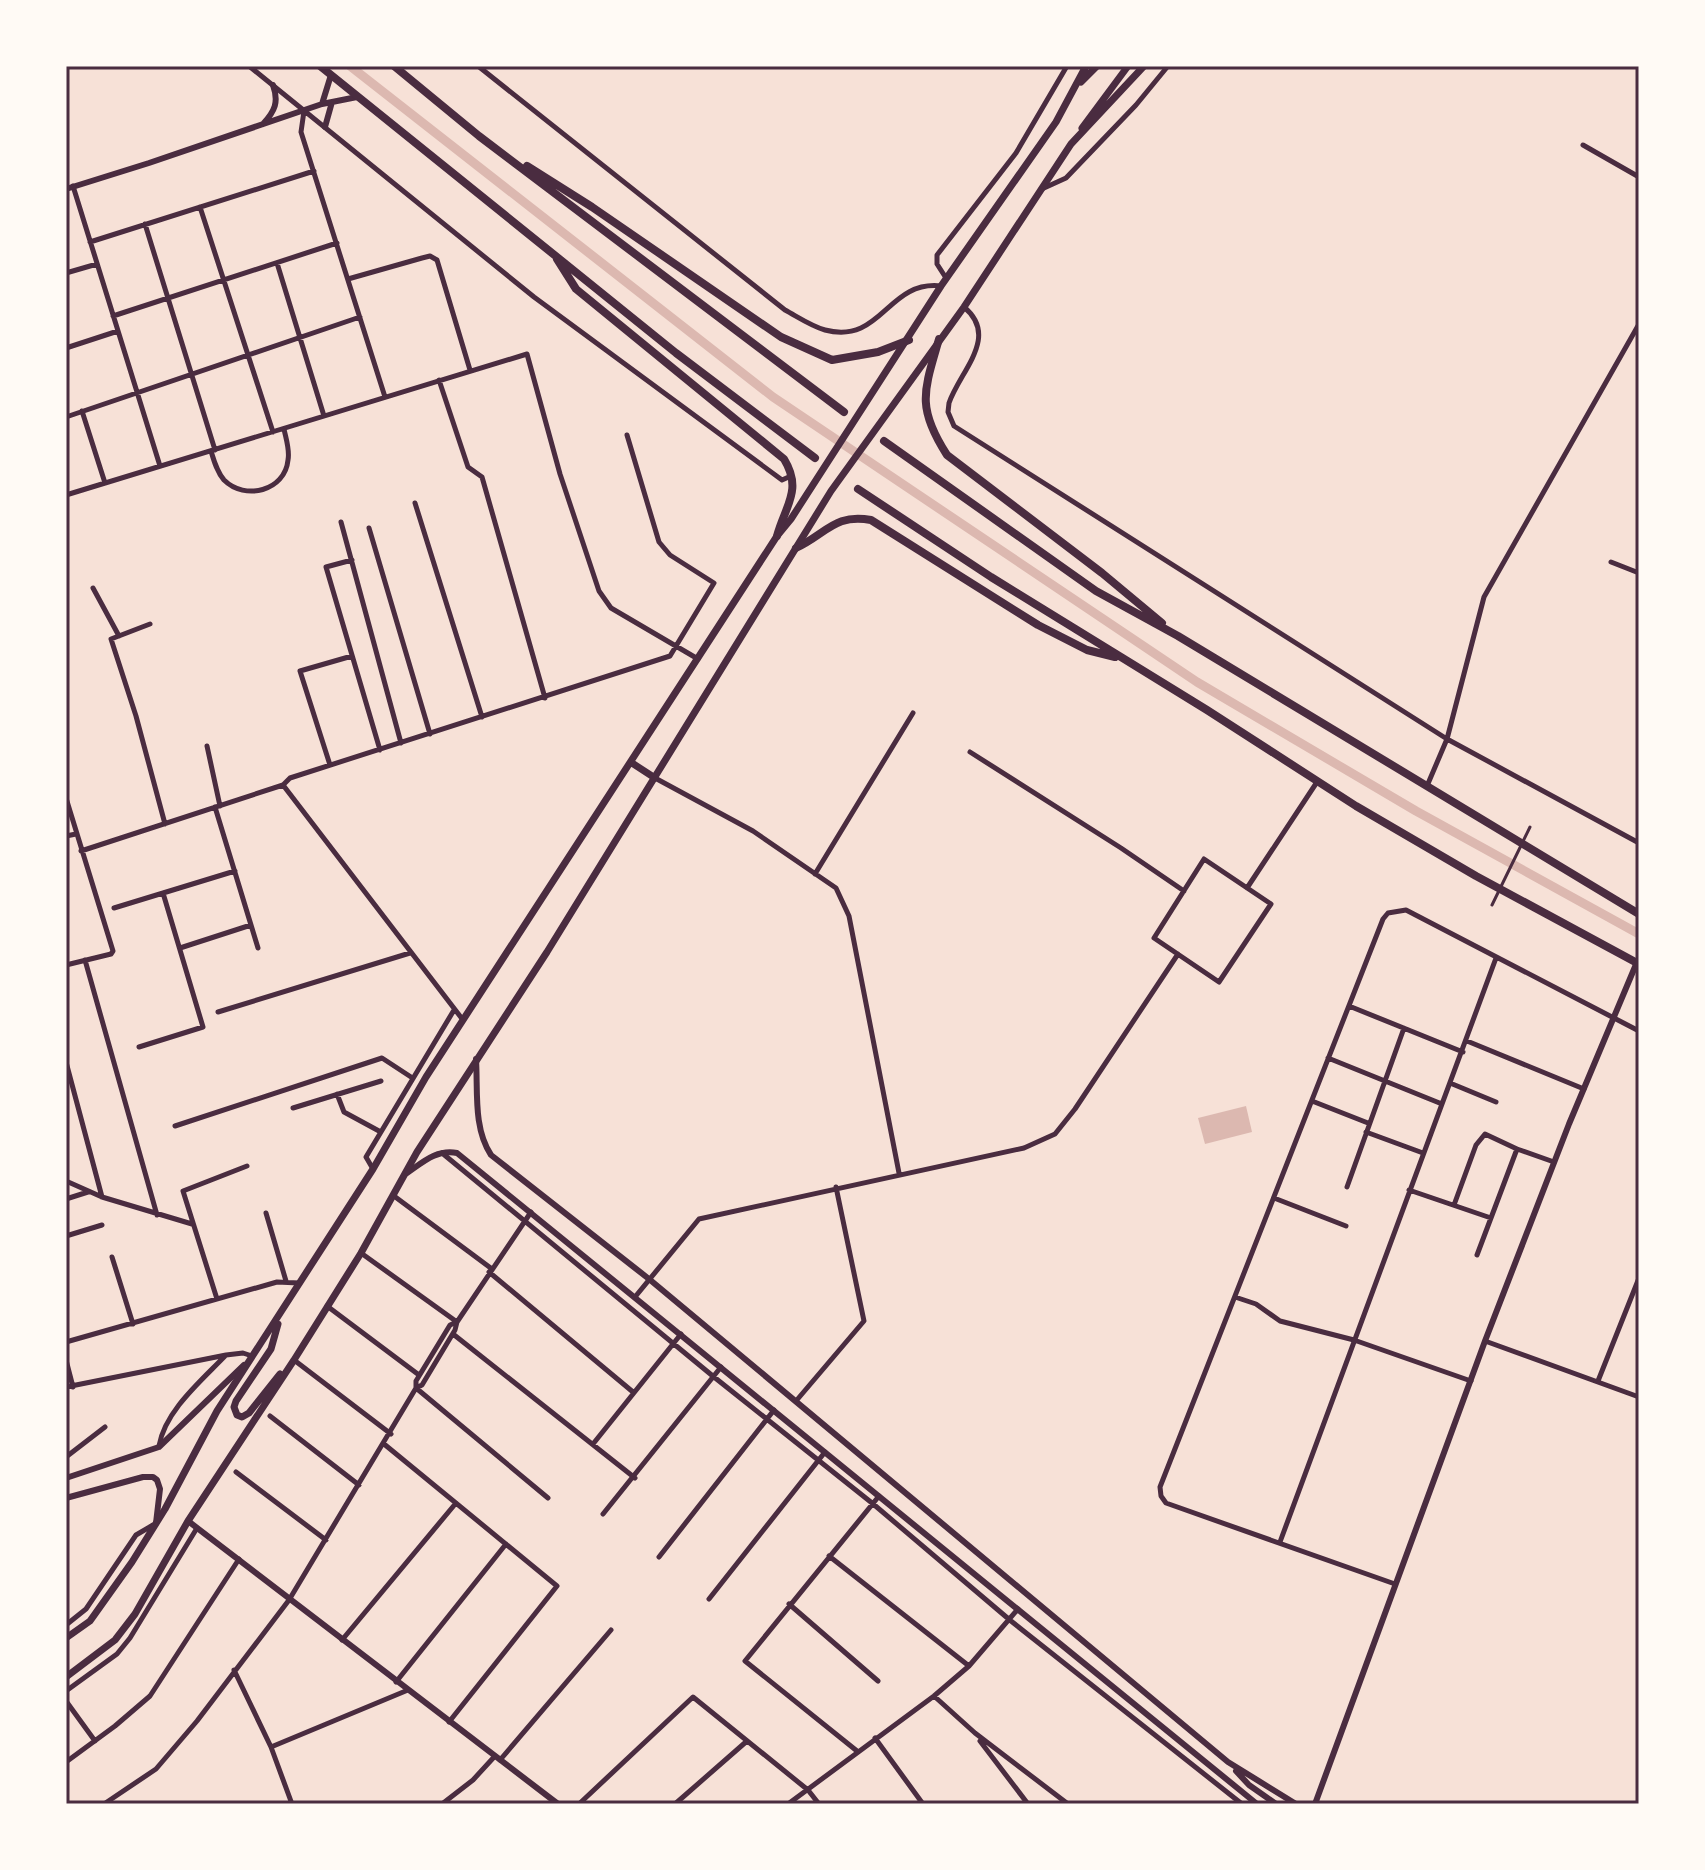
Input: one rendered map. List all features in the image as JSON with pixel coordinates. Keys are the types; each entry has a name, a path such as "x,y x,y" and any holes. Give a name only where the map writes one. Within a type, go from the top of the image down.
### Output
{"highway":[{"path":"320,66 698,371 815,458"},
{"path":"394,66 479,136 844,412"},
{"path":"479,136 592,207 781,337 832,360 878,352 909,340"},
{"path":"552,252 576,289 784,459 792,476 793,493 782,515 777,536"},
{"path":"939,339 926,385 925,409 928,422 947,455 1102,573 1178,636"},
{"path":"884,441 1096,591 1178,636 1639,914"},
{"path":"858,489 991,577 1317,782 1476,876 1638,963"},
{"path":"796,548 814,540 835,522 857,517 871,520 1038,625 1087,650 1123,659"}],"main road":[{"path":"66,1478 159,1447 252,1356 373,1169 426,1077 777,536 944,283 1056,122 1086,66"},
{"path":"1076,86 1097,66"},
{"path":"66,1677 115,1640 135,1614 188,1521 361,1253 417,1152 547,952 831,491 964,307 1086,120 1128,66"},
{"path":"1077,137 1144,66"},
{"path":"322,104 331,75"},
{"path":"262,125 275,110 277,98 273,85"},
{"path":"69,188 322,104 357,97"},
{"path":"325,127 332,102"},
{"path":"632,763 655,778"},
{"path":"1315,1804 1485,1341 1554,1162 1638,963"},
{"path":"476,1059 480,1124 491,1155 649,1279 1228,1762 1249,1785 1276,1804"},
{"path":"407,1173 442,1152 457,1153 1257,1804"},
{"path":"281,1313 271,1349 236,1401 234,1407 237,1415 242,1417 249,1413 279,1375 286,1372"},
{"path":"69,1636 90,1621 102,1606 156,1523 246,1363"},
{"path":"66,1498 153,1477 160,1489 156,1523"},
{"path":"188,1521 558,1804"},
{"path":"1228,1762 1296,1804"}],"street":[{"path":"249,66 534,297 782,480 792,476"},
{"path":"478,66 785,310 816,327 838,332 859,330 869,325 907,291 927,284 944,283 937,255 1016,153 1067,66"},
{"path":"1043,189 1066,178 1136,105 1168,66"},
{"path":"304,110 301,132 385,397"},
{"path":"1583,145 1639,177"},
{"path":"90,242 314,171"},
{"path":"69,188 90,242 160,466"},
{"path":"200,207 273,432"},
{"path":"145,224 216,469 224,480 236,488 253,492 267,489 278,481 289,459 284,429"},
{"path":"113,316 337,243"},
{"path":"348,279 430,256 437,260 470,370"},
{"path":"277,263 324,416"},
{"path":"66,273 97,264"},
{"path":"964,307 977,324 979,344 949,403 948,412 954,426 1447,739 1639,843"},
{"path":"66,417 360,317"},
{"path":"1427,786 1447,739 1484,597 1639,324"},
{"path":"66,348 118,331"},
{"path":"66,495 527,354 560,474 599,591 611,608 699,660"},
{"path":"439,380 468,467 482,477 545,698"},
{"path":"82,411 105,483"},
{"path":"81,851 283,785 290,778 670,656 714,583 670,555 659,542 627,435"},
{"path":"415,503 482,717"},
{"path":"341,522 401,743"},
{"path":"369,528 430,734"},
{"path":"352,560 326,567 380,750"},
{"path":"1611,562 1639,573"},
{"path":"93,588 119,636"},
{"path":"150,624 111,639 136,716 165,824"},
{"path":"330,765 300,671 352,656"},
{"path":"815,874 913,713"},
{"path":"207,746 218,806 258,948"},
{"path":"970,752 1184,891"},
{"path":"655,778 753,831 836,888 849,916 899,1173"},
{"path":"1247,888 1317,782"},
{"path":"283,785 463,1020"},
{"path":"66,798 113,946 111,954 66,965"},
{"path":"1492,905 1530,827"},
{"path":"66,836 76,834"},
{"path":"1204,859 1247,888 1271,904 1219,982 1154,938 1204,859"},
{"path":"114,908 235,871"},
{"path":"139,1047 203,1027 163,893"},
{"path":"1395,1584 1166,1503 1160,1487 1383,919 1388,913 1406,910 1639,1031"},
{"path":"180,948 251,925"},
{"path":"218,1012 410,953"},
{"path":"635,1297 699,1219 1024,1148 1055,1134 1075,1109 1178,954"},
{"path":"1280,1542 1496,958"},
{"path":"85,960 157,1215"},
{"path":"1349,1006 1463,1052"},
{"path":"373,1169 366,1157 379,1131 454,1010"},
{"path":"1347,1187 1404,1028"},
{"path":"1467,1041 1584,1089"},
{"path":"175,1126 382,1058 411,1077"},
{"path":"1328,1058 1442,1104"},
{"path":"66,1062 102,1197"},
{"path":"293,1108 381,1081"},
{"path":"1450,1083 1496,1102"},
{"path":"337,1094 344,1112 379,1131"},
{"path":"1312,1101 1368,1123"},
{"path":"1366,1132 1423,1153"},
{"path":"1454,1205 1476,1145 1485,1134 1554,1162"},
{"path":"1477,1255 1517,1149"},
{"path":"442,1152 714,1377 819,1459 1011,1621 1242,1804"},
{"path":"217,1299 183,1191 247,1166"},
{"path":"66,1181 102,1197 193,1225"},
{"path":"796,1401 864,1321 836,1187"},
{"path":"1409,1190 1491,1218"},
{"path":"66,1199 90,1192"},
{"path":"394,1196 491,1270 633,1392"},
{"path":"1274,1198 1346,1226"},
{"path":"416,1388 422,1385 457,1322 531,1212"},
{"path":"266,1213 286,1281"},
{"path":"66,1236 102,1225"},
{"path":"361,1253 457,1322"},
{"path":"112,1257 133,1324"},
{"path":"1598,1381 1639,1278"},
{"path":"66,1342 286,1281 300,1284"},
{"path":"1235,1297 1256,1304 1280,1321 1354,1340 1471,1381"},
{"path":"327,1305 419,1375"},
{"path":"106,1803 156,1769 197,1721 289,1600 391,1434 416,1388 419,1375 450,1325 457,1322"},
{"path":"453,1334 635,1478"},
{"path":"593,1444 681,1334"},
{"path":"1485,1341 1639,1397"},
{"path":"66,1360 69,1387 226,1355 243,1353 252,1356"},
{"path":"159,1447 161,1433 172,1417 226,1355"},
{"path":"294,1360 391,1434"},
{"path":"603,1514 635,1478 721,1367"},
{"path":"416,1388 548,1498"},
{"path":"659,1557 774,1410"},
{"path":"270,1416 359,1485"},
{"path":"66,1457 105,1427"},
{"path":"384,1444 557,1586 449,1722"},
{"path":"709,1599 825,1452"},
{"path":"236,1472 326,1540"},
{"path":"857,1751 745,1661 879,1496"},
{"path":"342,1640 456,1503"},
{"path":"69,1636 66,1625 86,1609 136,1535 156,1523"},
{"path":"66,1691 117,1654 130,1638 197,1528"},
{"path":"396,1682 506,1544"},
{"path":"829,1556 969,1666"},
{"path":"66,1762 150,1696 240,1558"},
{"path":"789,1604 878,1681"},
{"path":"788,1804 934,1696 969,1666 1011,1621 1018,1609"},
{"path":"442,1804 497,1758 611,1630"},
{"path":"234,1670 271,1747 292,1804"},
{"path":"271,1747 408,1690"},
{"path":"934,1696 975,1733 1068,1804"},
{"path":"579,1804 693,1697 808,1790 819,1804"},
{"path":"66,1701 95,1741"},
{"path":"975,1733 1028,1804"},
{"path":"875,1738 923,1804"},
{"path":"675,1804 747,1741"}],"shaded area":[{"path":"1246,1106 1252,1132 1205,1144 1198,1118"}],"waterway":[{"path":"350,66 773,397 1197,682 1416,811 1639,934"}]}
